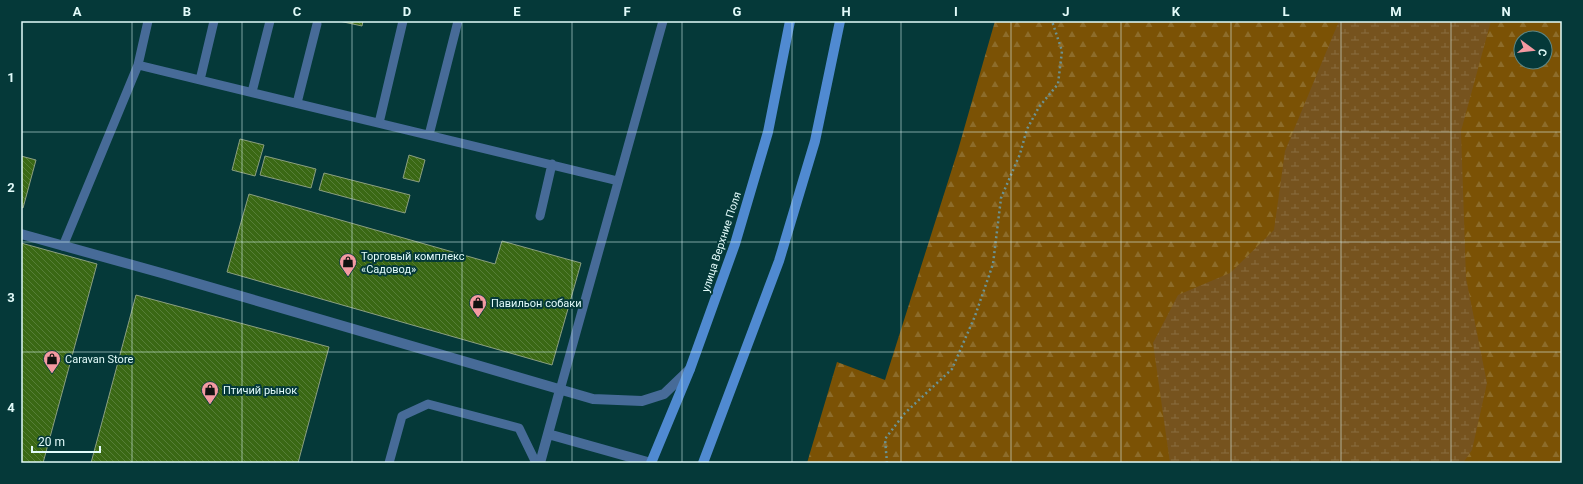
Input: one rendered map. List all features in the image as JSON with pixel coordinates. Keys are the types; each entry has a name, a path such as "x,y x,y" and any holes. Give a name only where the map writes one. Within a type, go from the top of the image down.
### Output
{"main road":[{"name":"улица Верхние Поля","path":"651,463 690,369 735,244 766,140 790,21"},
{"path":"703,463 779,262 815,141 840,21"}],"street":[{"path":"21,234 165,274 593,399 642,402 664,394 690,369"},
{"path":"540,463 560,390"},
{"path":"548,434 651,463"}],"lane":[{"path":"63,246 138,65 148,21"},
{"path":"200,80 214,21"},
{"path":"252,92 270,21"},
{"path":"379,123 403,21"},
{"path":"429,135 458,21"},
{"path":"560,390 664,21"},
{"path":"297,103 317,24"},
{"path":"138,65 618,181"},
{"path":"540,216 552,164"},
{"path":"389,463 402,416 428,404 519,428 536,463"}],"path":[{"path":"887,463 885,439 905,413 952,369 975,316 993,264 1001,198 1020,154 1027,129 1039,107 1058,84 1062,51 1052,21"}],"green space":[{"path":"995,21 1562,21 1562,463 807,463 837,362 885,380 958,150"},
{"path":"1339,21 1491,21 1461,131 1466,278 1487,383 1472,450 1463,463 1170,463 1153,343 1178,295 1230,273 1274,230 1285,151"}],"building":[{"path":"339,21 363,21 362,26"},
{"path":"240,139 264,145 255,176 232,170"},
{"path":"409,155 425,160 419,182 403,178"},
{"path":"21,156 36,160 23,208 21,207"},
{"path":"265,156 316,169 311,188 260,175"},
{"path":"324,173 410,195 405,213 319,190"},
{"name":"Павильон собаки","path":"249,194 495,264 502,241 581,263 552,365 227,272"},
{"path":"21,243 97,264 43,463 21,463"},
{"name":"Птичий рынок","path":"136,295 329,347 298,463 91,463"}],"place":[{"name":"Торговый комплекс «Садовод»","path":"348,277"},
{"name":"Павильон собаки","path":"478,318"},
{"name":"Caravan Store","path":"52,374"},
{"name":"Птичий рынок","path":"210,405"}]}
